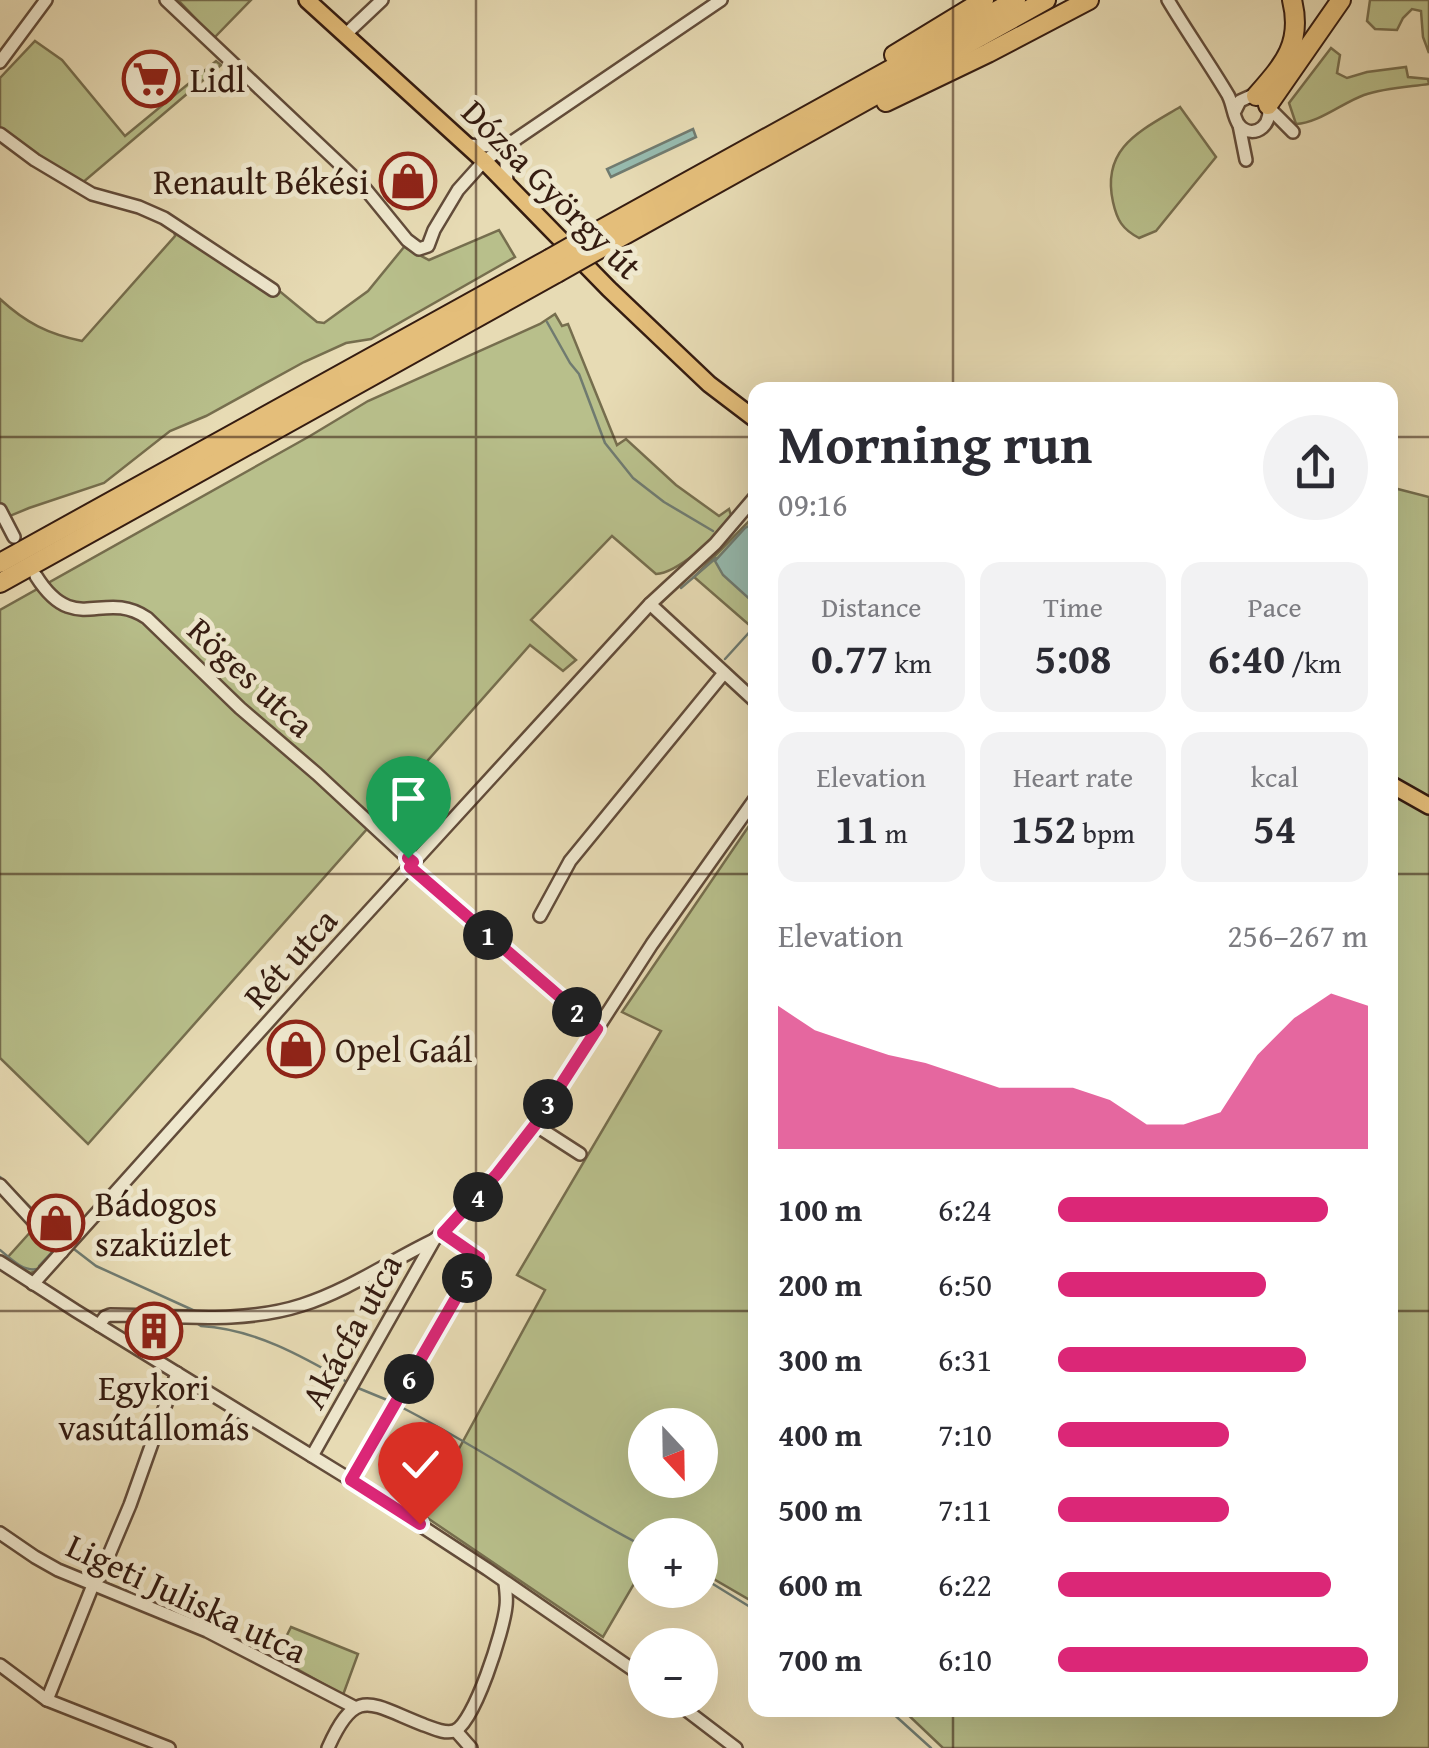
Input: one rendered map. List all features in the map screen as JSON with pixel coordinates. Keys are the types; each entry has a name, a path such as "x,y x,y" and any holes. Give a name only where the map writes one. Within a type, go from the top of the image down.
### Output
{"highway":[{"path":"751,147 789,118 984,0"},
{"path":"0,564 553,266 751,147 1016,0"},
{"path":"741,171 1046,0"},
{"path":"598,241 817,138 1089,0"},
{"path":"1261,101 1295,35 1292,0"},
{"path":"1261,101 1341,0"},
{"path":"0,583 553,266"}],"main road":[{"name":"Dózsa György út","path":"308,0 507,183 608,289 709,384 748,414"},
{"path":"1398,789 1429,806"}],"street":[{"path":"0,62 46,0"},
{"path":"166,0 363,186 419,249 428,246 458,190 484,161 721,0"},
{"path":"346,34 382,0"},
{"path":"1168,0 1230,100 1246,160 1252,140 1268,122 1261,101"},
{"path":"1204,58 1236,90 1261,101 1292,132 1248,130 1237,118"},
{"path":"1237,118 1240,100 1261,101"},
{"path":"0,134 92,194 139,206 164,218 273,290"},
{"path":"468,146 514,142"},
{"path":"507,183 506,163 514,142"},
{"name":"Rét utca","path":"33,1284 650,604 716,544 748,505"},
{"path":"0,510 14,538"},
{"name":"Röges utca","path":"36,576 48,594 63,606 124,608 147,618 411,865 597,1029"},
{"path":"650,604 748,695"},
{"path":"540,916 570,861 724,673"},
{"name":"Akácfa utca","path":"312,1456 438,1236 497,1174 535,1125 652,944 748,809"},
{"path":"535,1125 580,1154"},
{"path":"0,1185 66,1247"},
{"path":"99,1325 110,1315 244,1316 303,1304 339,1290 438,1236 479,1258 351,1480"},
{"path":"0,1262 351,1480 628,1667"},
{"path":"47,1700 130,1505 177,1373"},
{"name":"Ligeti Juliska utca","path":"0,1533 47,1564 207,1631 354,1707 375,1706 441,1731 456,1731"},
{"path":"471,1748 456,1731 472,1710 492,1659 506,1606 505,1584"},
{"path":"0,1665 47,1700 168,1748"},
{"path":"327,1746 354,1707"},
{"path":"697,1718 736,1748"}],"green space":[{"path":"178,0 251,0 214,38"},
{"path":"1370,0 1429,0 1429,53 1421,11 1412,9 1397,30 1375,29 1367,21"},
{"path":"35,41 62,60 125,136 216,61 221,65 81,184 0,130 0,78"},
{"path":"1331,48 1340,55 1337,73 1347,78 1406,67 1408,77 1428,79 1429,84 1372,93 1296,124 1289,103"},
{"path":"1180,107 1216,157 1156,231 1139,238 1124,227 1116,214 1113,168 1127,143"},
{"path":"174,230 277,289 317,322 324,323 368,291 404,247 429,260 499,230 515,257 371,339 346,343 304,362 206,416 170,431 104,483 0,520 0,299 38,326 82,341 175,236"},
{"path":"555,314 562,326 568,324 617,445 626,439 676,485 719,516 729,509 732,518 685,561 656,574 612,536 531,620 576,660 563,671 530,645 88,1144 0,1058 0,610 368,401"},
{"path":"1398,489 1429,497 1429,1748 943,1748 910,1717 1398,1717"},
{"path":"748,522 748,624 694,577"},
{"path":"748,827 748,1599 718,1581 718,1518 628,1518 628,1594 603,1637 423,1515 545,1290 517,1275 661,1031 622,1012"},
{"path":"34,1228 56,1251 38,1271 30,1273 7,1258"},
{"path":"291,1627 358,1654 343,1695 276,1657"}],"water":[{"path":"693,129 696,137 611,177 607,169"},
{"path":"748,526 748,598 723,575 715,561"}],"waterway":[{"path":"547,322 579,374 605,443 633,478 713,531"},
{"path":"681,588 716,558"},
{"path":"660,604 672,592"},
{"path":"725,659 748,634"},
{"path":"0,1177 64,1241"},
{"path":"70,1246 96,1266 195,1311"},
{"path":"0,1250 22,1266 37,1269"},
{"path":"39,1266 53,1251"},
{"path":"198,1324 259,1338 347,1382"},
{"path":"358,1388 392,1402"},
{"path":"399,1406 628,1538"},
{"path":"718,1587 748,1606"},
{"path":"897,1717 931,1748"}],"place":[{"name":"Lidl","path":"151,79"},
{"name":"Renault Békési","path":"408,181"},
{"name":"Opel Gaál","path":"296,1049"},
{"name":"Bádogos szaküzlet","path":"56,1223"},
{"name":"Egykori vasútállomás","path":"154,1331"}],"route":[{"path":"408,858 413,862 410,867 597,1029 535,1125 443,1233 479,1258 351,1480 420,1524"}]}
